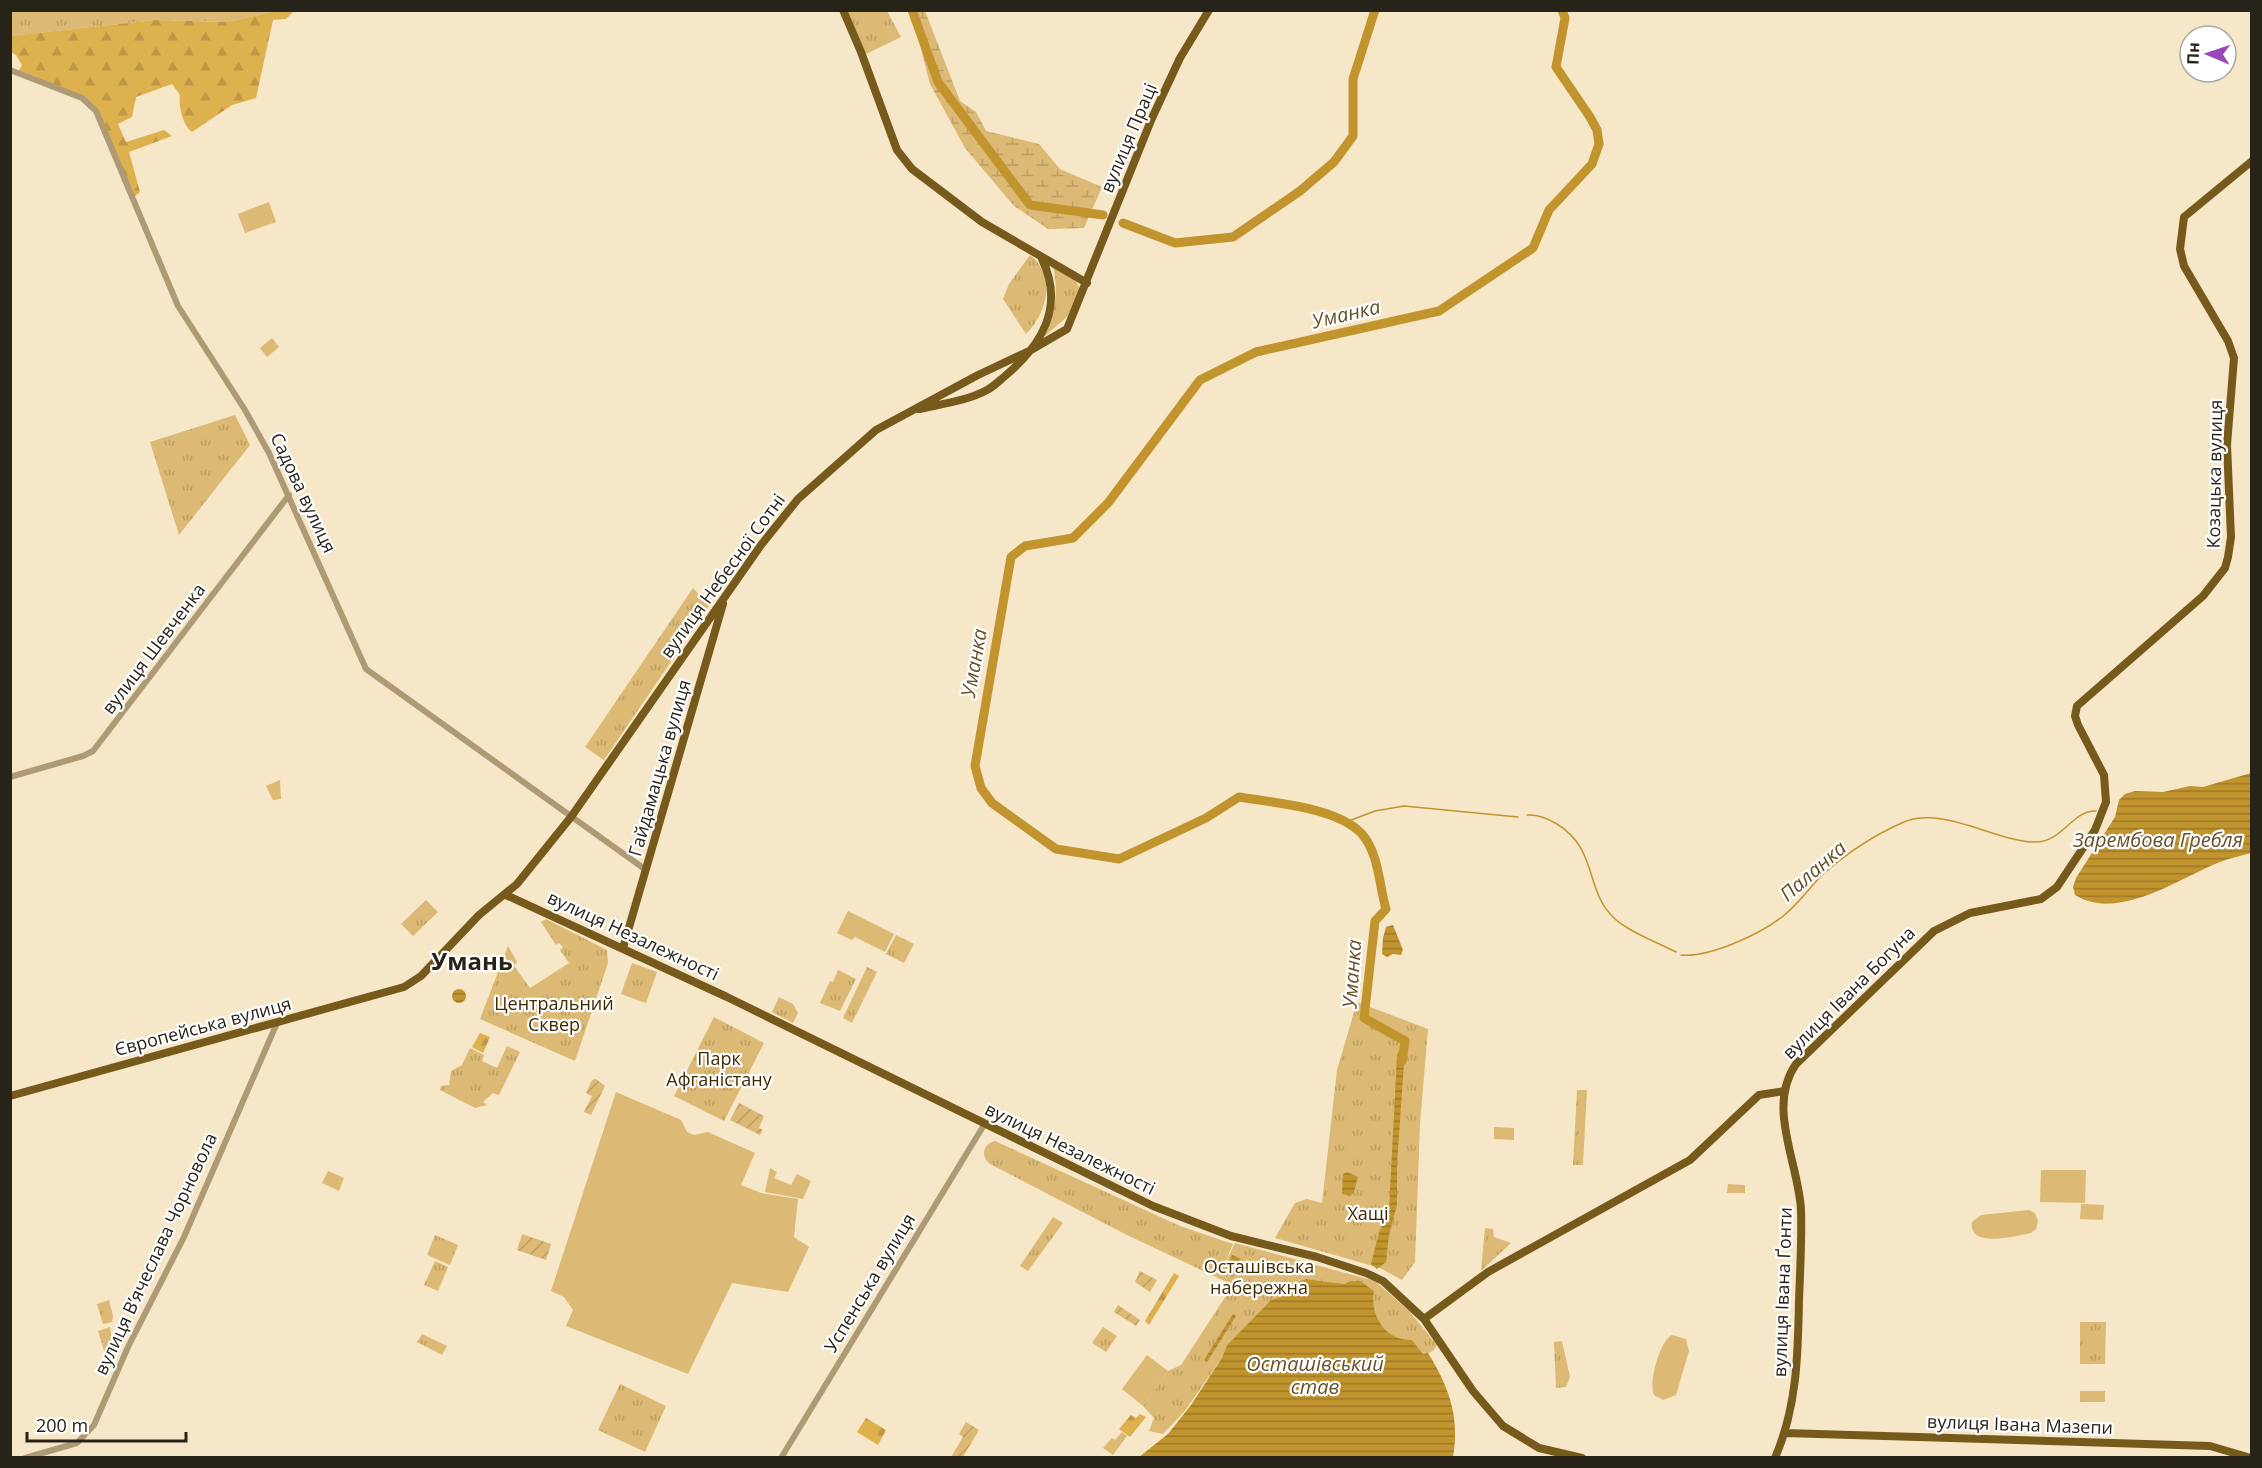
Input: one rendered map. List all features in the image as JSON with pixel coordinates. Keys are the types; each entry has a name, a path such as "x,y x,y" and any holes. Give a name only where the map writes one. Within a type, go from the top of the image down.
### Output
{"main road":[{"path":"843,10 897,150 912,169 982,222 1086,283"},
{"name":"вулиця Праці","path":"1031,350 1067,329 1152,118 1180,58 1209,10"},
{"name":"Козацька вулиця","path":"2047,896 2057,887 2101,820 2106,802 2105,782 2098,759 2078,725 2075,716 2077,706 2082,698 2203,596 2225,567 2229,551 2227,445 2234,358 2228,341 2184,266 2180,249 2184,217 2252,161"},
{"path":"909,411 958,401 987,390 1031,350 1051,313 1052,291 1049,275 1041,258"},
{"name":"вулиця Небесної Сотні","path":"404,987 421,976 479,915 506,895 571,817 725,596 778,522 798,499 869,435 909,411 1031,350"},
{"path":"978,375 986,381 987,390"},
{"name":"Гайдамацька вулиця","path":"623,948 725,596"},
{"path":"702,629 715,631"},
{"name":"вулиця Незалежності","path":"506,895 738,1002 984,1125 1180,1217 1254,1242 1317,1257 1366,1273 1398,1293 1424,1319 1473,1391 1503,1426 1539,1448 1582,1458"},
{"name":"вулиця Івана Богуна","path":"1785,1091 1787,1080 1796,1064 1934,931 1970,913 2047,896"},
{"name":"Європейська вулиця","path":"10,1096 404,987"},
{"path":"1424,1319 1488,1272 1690,1160 1759,1095 1785,1091"},
{"name":"вулиця Івана Ґонти","path":"1775,1458 1785,1433 1797,1373 1801,1211 1786,1129 1785,1091"},
{"name":"вулиця Івана Мазепи","path":"1785,1433 2210,1446 2251,1458"}],"street":[{"name":"Садова вулиця","path":"10,70 82,98 96,111 178,306 245,410 289,495 366,669 646,870"},
{"name":"вулиця Шевченка","path":"10,777 93,751 289,495"},
{"name":"вулиця В’ячеслава Чорновола","path":"25,1458 77,1443 94,1425 128,1347 184,1237 277,1023"},
{"name":"Успенська вулиця","path":"781,1458 984,1125"}],"green space":[{"path":"11,11 276,11 228,22 155,20 11,36"},
{"path":"276,11 294,11 286,19 273,20 256,98 232,105 192,132 184,121 180,95 172,84 136,97 132,117 118,124 126,142 164,130 172,136 129,152 140,192 132,199 96,111 82,98 18,72 22,65 16,55 11,52 10,36 155,20 228,22"},
{"path":"842,11 887,11 901,37 864,55"},
{"path":"908,11 925,11 960,101 976,112 986,131 1039,144 1060,169 1102,187 1084,228 1048,229 1014,206 965,148 930,84 913,18"},
{"path":"269,202 276,222 245,233 238,214"},
{"path":"1030,255 1044,273 1046,294 1039,316 1026,334 1003,299 1009,284"},
{"path":"1053,266 1076,281 1080,289 1068,316 1045,336 1055,301 1056,284"},
{"path":"272,338 279,347 267,357 260,348"},
{"path":"235,415 250,445 179,535 150,442"},
{"path":"693,588 709,606 604,760 585,747"},
{"path":"280,780 281,799 273,800 266,786"},
{"path":"426,900 438,912 413,936 401,924"},
{"path":"848,911 894,934 885,952 855,937 852,940 837,933"},
{"name":"Центральний Сквер","path":"546,919 607,950 608,963 575,1061 480,1019 508,946 517,962 514,966 530,988 569,963 560,950 563,947 559,943 556,945 541,922"},
{"path":"896,935 914,944 904,963 886,954"},
{"path":"632,963 657,972 646,1003 621,994"},
{"path":"867,967 877,972 852,1023 843,1018"},
{"path":"838,970 856,979 840,1011 820,1003"},
{"path":"779,997 793,1004 798,1013 793,1023 772,1012"},
{"name":"Хащі","path":"1357,1002 1428,1029 1420,1124 1415,1262 1402,1280 1380,1268 1275,1238 1295,1203 1307,1199 1322,1203 1337,1070"},
{"name":"Парк Афганістану","path":"714,1017 764,1043 724,1121 674,1096"},
{"path":"480,1033 490,1037 483,1053 472,1047"},
{"path":"507,1046 520,1052 499,1095 493,1093 483,1102 487,1105 475,1108 440,1090 441,1086 449,1085 451,1071 462,1065 470,1048 484,1055 482,1061 497,1068"},
{"path":"596,1079 605,1086 591,1115 584,1112 592,1096 586,1093 592,1080"},
{"path":"1577,1090 1587,1090 1583,1165 1573,1165"},
{"path":"616,1092 681,1120 687,1132 694,1135 708,1132 755,1153 741,1185 761,1193 798,1199 794,1237 809,1247 788,1292 732,1283 688,1374 566,1326 573,1310 564,1297 551,1291"},
{"path":"739,1103 764,1116 759,1128 763,1130 760,1135 730,1120"},
{"path":"1494,1127 1514,1128 1514,1140 1494,1139"},
{"name":"Осташівська набережна","path":"995,1141 1180,1226 1233,1244 1224,1266 1235,1243 1375,1281 1409,1311 1437,1345 1432,1352 1423,1354 1412,1341 1402,1340 1387,1332 1374,1309 1374,1291 1360,1282 1345,1284 1306,1279 1288,1286 1282,1297 1267,1304 1227,1345 1222,1358 1184,1412 1163,1434 1149,1431 1154,1418 1143,1406 1168,1371 1181,1365 1233,1285 1127,1235 990,1164 984,1151"},
{"path":"770,1168 777,1172 774,1178 791,1185 797,1174 811,1181 803,1199 765,1192"},
{"path":"2041,1170 2086,1170 2085,1203 2040,1202"},
{"path":"328,1171 344,1178 339,1191 322,1183"},
{"path":"1728,1184 1745,1185 1745,1193 1727,1193"},
{"path":"2081,1204 2104,1205 2103,1220 2080,1219"},
{"path":"2029,1210 2035,1213 2038,1221 2036,1229 2031,1233 1994,1239 1977,1236 1973,1230 1972,1222 1981,1215"},
{"path":"1053,1217 1063,1223 1028,1271 1020,1266"},
{"path":"1485,1228 1493,1229 1494,1237 1511,1243 1481,1271"},
{"path":"522,1234 551,1244 546,1260 517,1250"},
{"path":"435,1235 458,1245 450,1265 427,1255"},
{"path":"435,1261 448,1267 438,1291 424,1285"},
{"path":"1140,1271 1157,1280 1150,1292 1135,1282"},
{"path":"1174,1273 1179,1276 1149,1325 1145,1321"},
{"path":"109,1300 113,1316 112,1322 103,1324 97,1304"},
{"path":"1118,1305 1140,1320 1136,1326 1114,1312"},
{"path":"2080,1322 2106,1322 2105,1364 2080,1364"},
{"path":"110,1327 114,1354 113,1334 118,1333 121,1345 110,1370 98,1331"},
{"path":"1103,1327 1117,1336 1106,1352 1092,1343"},
{"path":"422,1334 447,1346 442,1355 417,1342"},
{"path":"1672,1335 1686,1339 1689,1351 1676,1395 1663,1400 1654,1395 1654,1372 1659,1353"},
{"path":"1562,1341 1570,1377 1566,1387 1556,1388 1554,1342"},
{"path":"1147,1355 1168,1371 1143,1406 1122,1389"},
{"path":"620,1384 666,1406 645,1452 598,1430"},
{"path":"2080,1391 2105,1391 2105,1402 2080,1402"},
{"path":"1140,1414 1146,1417 1130,1437 1119,1429 1131,1415 1136,1418"},
{"path":"866,1418 886,1430 878,1445 857,1432"},
{"path":"966,1422 979,1430 963,1457 951,1457 963,1437 959,1434"},
{"path":"1122,1432 1127,1436 1113,1455 1103,1448 1112,1438 1115,1440"}],"water":[{"name":"Зарембова Гребля","path":"2251,773 2251,853 2220,862 2168,887 2129,901 2092,902 2075,895 2073,887 2076,878 2115,817 2119,800 2125,794 2135,791 2163,792 2190,786 2203,787"},
{"path":"1393,925 1403,950 1401,955 1393,954 1387,957 1382,954 1383,938 1386,927"},
{"path":"459,989 464,991 466,996 464,1001 459,1003 454,1001 452,996 454,991"},
{"path":"1400,1049 1405,1049 1397,1164 1397,1205 1389,1235 1386,1262 1377,1269 1371,1264 1379,1232 1389,1211 1397,1055"},
{"path":"1347,1172 1358,1177 1354,1192 1350,1196 1342,1194 1343,1174"},
{"path":"1232,1255 1241,1259 1233,1277 1224,1273"},
{"name":"Осташівський став","path":"1306,1279 1345,1284 1350,1281 1360,1281 1374,1291 1374,1309 1381,1325 1394,1336 1412,1340 1423,1354 1428,1353 1442,1378 1454,1415 1453,1457 1139,1457 1168,1434 1191,1405 1222,1358 1227,1345 1271,1300 1282,1297 1288,1286"},
{"path":"1233,1314 1236,1316 1207,1362 1204,1360"}],"waterway":[{"name":"Уманка","path":"912,10 938,82 1030,205 1103,215"},
{"name":"Уманка","path":"1123,223 1175,243 1233,237 1300,191 1334,162 1353,136 1353,79 1375,10"},
{"name":"Уманка","path":"1402,1061 1405,1041 1364,1018 1375,921 1386,909 1372,851 1362,834 1351,825 1321,812 1239,797 1206,818 1119,859 1056,849 992,803 981,788 975,766 1011,557 1025,546 1073,538 1108,503 1200,380 1256,352 1439,311 1533,248 1549,210 1592,164 1599,144 1597,130 1590,117 1556,67 1565,18 1562,10"},
{"name":"Паланка","path":"1346,822 1375,811 1404,806 1518,817"},
{"name":"Паланка","path":"1681,955 1706,953 1719,949 1772,924 1788,912 1823,874 1841,859 1872,838 1904,822 1919,818 1935,818 2033,842 2052,838 2080,816 2096,811"},
{"name":"Паланка","path":"1527,815 1546,818 1570,834 1586,858 1605,908 1615,919 1636,933 1676,952"}],"district":[{"name":"Умань","path":"472,962"}]}
